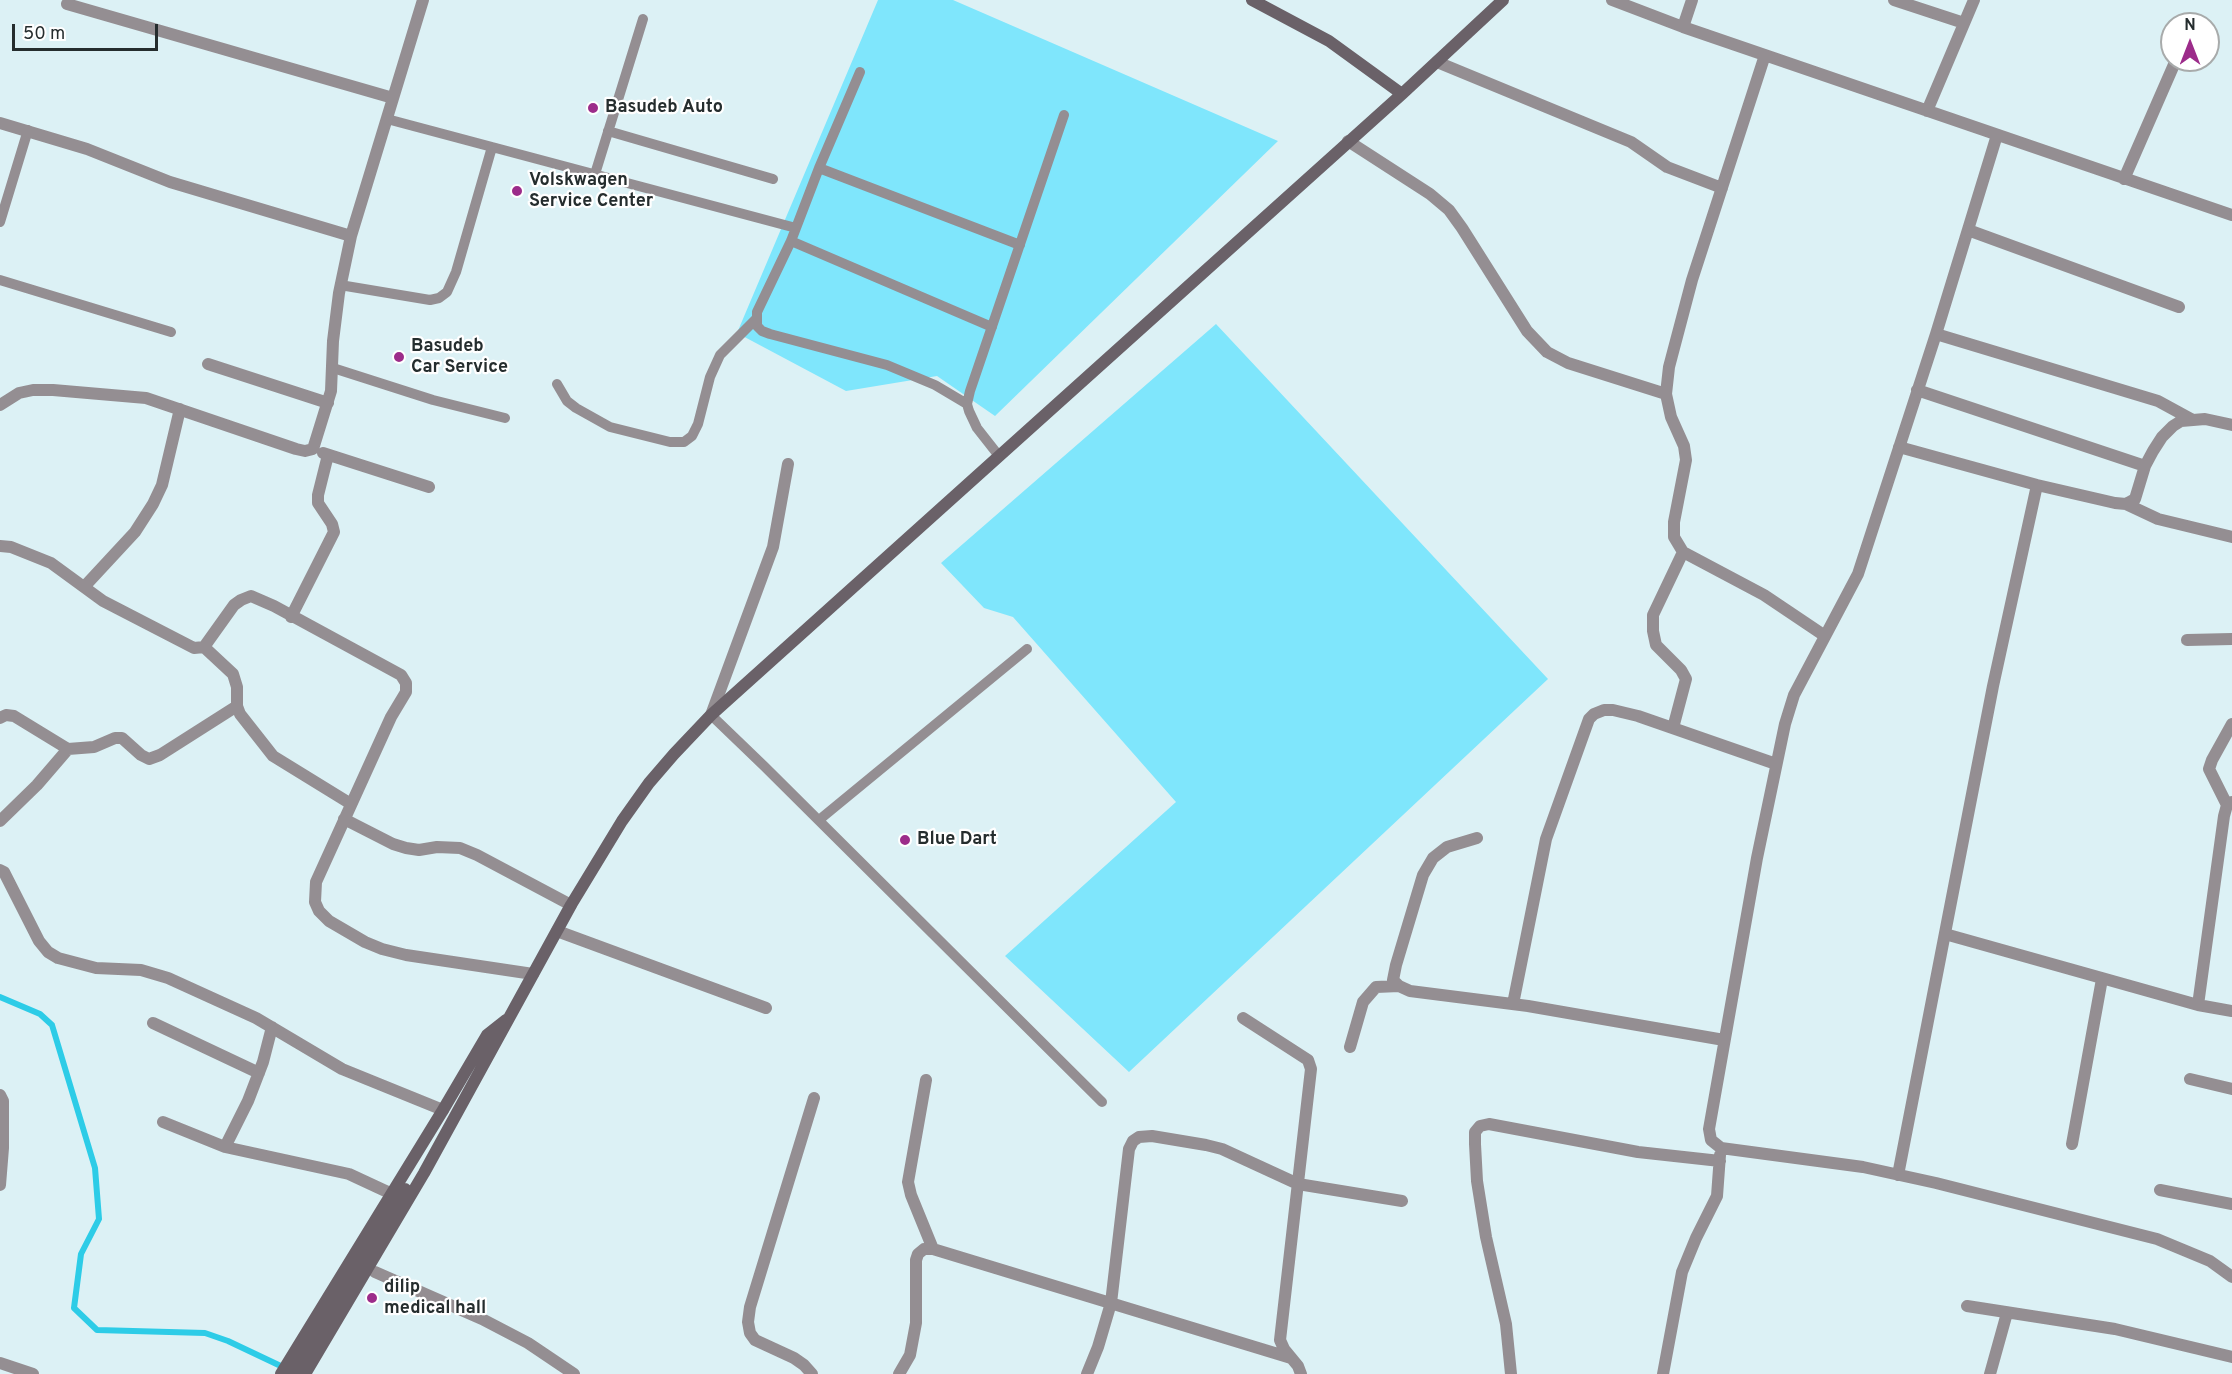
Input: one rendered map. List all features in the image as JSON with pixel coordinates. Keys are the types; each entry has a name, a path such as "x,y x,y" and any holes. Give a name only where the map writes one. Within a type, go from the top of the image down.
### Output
{"main road":[{"path":"1252,0 1329,41 1402,94"},
{"path":"281,1374 307,1367 481,1058 510,1017 571,905 622,821 649,783 711,715 1402,94 1503,0"},
{"path":"307,1367 392,1194 487,1035 510,1017"},
{"path":"293,1374 307,1367 375,1272 503,1045 510,1017"}],"street":[{"path":"314,449 328,403 340,285 351,236 423,0"},
{"path":"1612,0 1765,56 2232,215"},
{"path":"1683,27 1692,0"},
{"path":"1894,0 1964,23"},
{"path":"1927,111 1974,0"},
{"path":"67,4 393,98"},
{"path":"1765,56 1692,280 1669,367 1666,394 1671,417 1684,446 1686,460 1674,522 1674,537 1683,552 1764,595 1826,636"},
{"path":"1437,62 1631,142 1667,167 1722,188"},
{"path":"2124,179 2171,72"},
{"path":"0,123 87,149 170,182 351,236"},
{"path":"1997,135 1936,334 1858,574 1794,695 1785,724 1756,858 1709,1129 1712,1140 1721,1148 1863,1167 2157,1239 2210,1261 2232,1277"},
{"path":"1348,141 1430,194 1449,210 1527,331 1547,352 1568,363 1666,394"},
{"path":"1968,230 2179,307"},
{"path":"1936,334 2158,401 2191,419"},
{"path":"208,364 328,403"},
{"path":"0,405 19,393 33,390 146,398 296,449 305,451 314,449 429,487"},
{"path":"1917,390 2145,466"},
{"path":"84,587 135,532 153,504 162,485 180,409"},
{"path":"2126,504 2135,499 2145,466 2162,436 2173,426 2191,419 2232,424"},
{"path":"1899,447 2037,485 2126,504 2158,519 2232,537"},
{"path":"291,617 334,532 328,517 318,503 328,455"},
{"path":"711,715 773,548 788,464"},
{"path":"1898,1175 1993,686 2037,485"},
{"path":"0,546 22,551 51,563 103,601 183,643 194,648 204,647 233,674 240,714 258,740 273,756 351,804"},
{"path":"1672,728 1686,679 1681,670 1656,645 1653,615 1683,552"},
{"path":"204,647 234,605 251,596 401,675 406,684 406,692 391,717 316,882 315,902 319,912 329,921 364,942 382,949 406,955 533,974"},
{"path":"2187,640 2232,639"},
{"path":"0,717 14,716 68,749 94,747 115,738 122,738 149,759 160,755 237,706"},
{"path":"1512,1004 1546,839 1589,719 1604,710 1638,716 1776,764"},
{"path":"2198,1005 2230,804 2209,769 2232,724"},
{"path":"0,821 37,785 68,749"},
{"path":"344,819 393,844 406,848 418,850 460,848 571,905"},
{"path":"1398,986 1393,980 1396,965 1423,875 1433,858 1447,848 1477,838"},
{"path":"0,870 39,941 48,952 58,958 96,968 141,970 156,974 246,1013 342,1069 443,1110"},
{"path":"557,931 683,975 766,1008"},
{"path":"1945,934 2198,1005 2232,1011"},
{"path":"2072,1144 2102,979"},
{"path":"1350,1047 1363,1002 1376,987 1398,986 1410,991 1512,1004 1725,1040"},
{"path":"1243,1018 1308,1060 1311,1069 1280,1340 1301,1374"},
{"path":"153,1023 259,1073"},
{"path":"225,1147 259,1073 272,1027"},
{"path":"2190,1079 2232,1089"},
{"path":"926,1080 908,1182 933,1249"},
{"path":"0,1095 3,1101 3,1148 0,1185"},
{"path":"812,1374 794,1358 755,1340 750,1333 748,1322 750,1307 814,1098"},
{"path":"163,1122 225,1147 349,1174 392,1194"},
{"path":"1511,1374 1506,1324 1485,1237 1477,1181 1474,1144 1475,1132 1480,1126 1489,1124 1638,1152 1720,1161"},
{"path":"1087,1374 1112,1303 1129,1149 1132,1141 1139,1137 1152,1136 1222,1149 1298,1185 1402,1201"},
{"path":"1663,1374 1682,1272 1717,1196 1721,1148"},
{"path":"2160,1190 2232,1203"},
{"path":"899,1374 910,1355 916,1323 916,1260 918,1254 924,1250 933,1249 1291,1358"},
{"path":"375,1272 482,1319 528,1343 574,1374"},
{"path":"1967,1306 2115,1329 2232,1357"},
{"path":"1990,1374 2007,1313"},
{"path":"0,1363 33,1374"}],"lane":[{"path":"595,174 643,19"},
{"path":"860,72 796,228 757,312 757,326 762,331 887,365 935,385 968,404"},
{"path":"999,456 977,428 968,404 1064,115"},
{"path":"387,119 796,228"},
{"path":"0,222 28,130"},
{"path":"608,131 773,179"},
{"path":"340,285 430,300 439,298 447,292 456,272 492,147"},
{"path":"819,168 1020,244"},
{"path":"790,241 992,327"},
{"path":"0,280 171,332"},
{"path":"557,384 567,401 610,427 670,442 684,442 692,436 698,424 710,377 720,356 756,320"},
{"path":"333,368 433,399 505,418"},
{"path":"819,820 1028,649"},
{"path":"711,715 1102,1102"}],"shaded area":[{"path":"878,0 953,0 1278,141 995,416 937,376 846,391 737,333"},
{"path":"1216,324 1548,679 1129,1072 1005,956 1176,802 1013,617 984,608 941,563"}],"waterway":[{"path":"0,997 40,1014 52,1025 95,1168 99,1219 81,1254 74,1308 97,1330 205,1333 228,1341 285,1368"}],"place":[{"name":"Basudeb Auto","path":"593,108"},
{"name":"Volskwagen Service Center","path":"517,191"},
{"name":"Basudeb Car Service","path":"399,357"},
{"name":"Blue Dart","path":"905,840"},
{"name":"dilip medical hall","path":"372,1298"}]}
